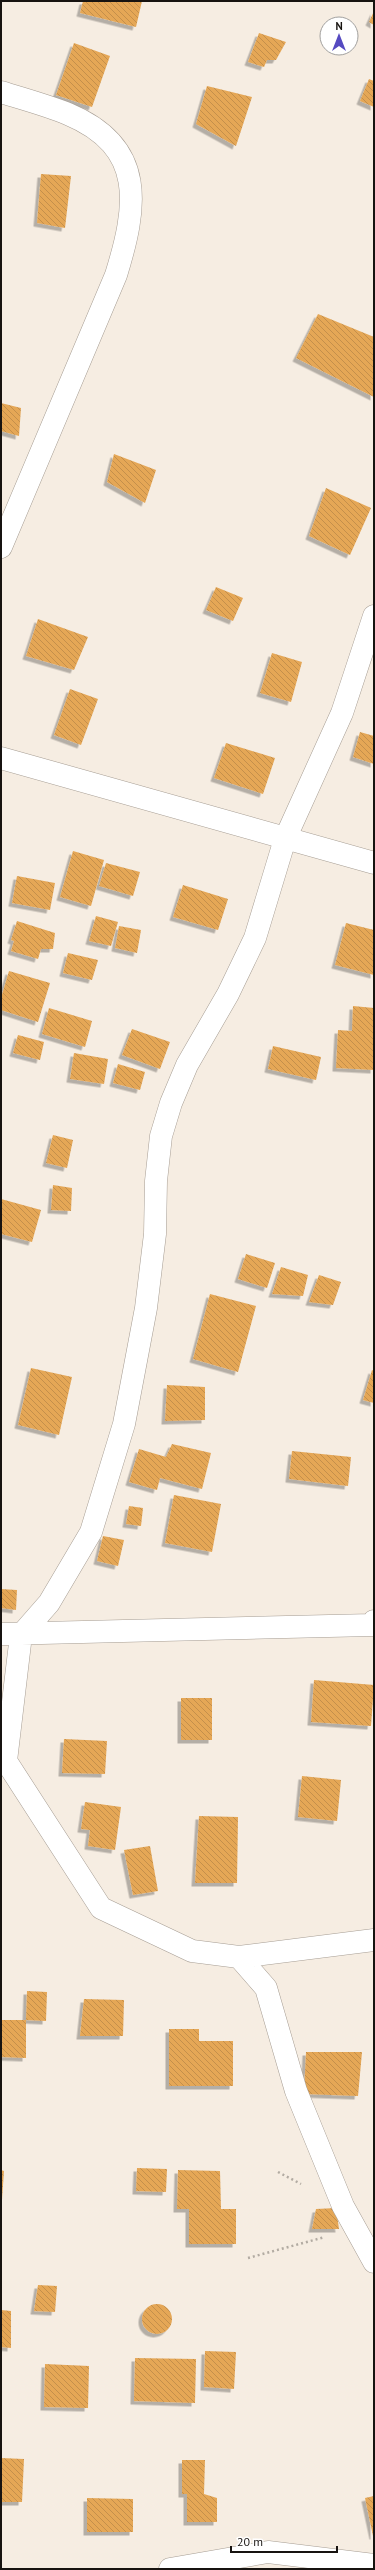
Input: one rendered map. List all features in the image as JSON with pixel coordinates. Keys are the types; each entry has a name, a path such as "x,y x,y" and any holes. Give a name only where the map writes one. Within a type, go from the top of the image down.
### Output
{"street":[{"path":"1,92 68,114 96,130 114,146 128,167 132,199 128,236 116,276 1,547"},
{"path":"374,616 342,713 285,839 256,938 225,1000 187,1065 171,1103 161,1136 156,1180 155,1234 146,1308 124,1424 91,1532 49,1603 11,1634 6,1761 101,1908 192,1951 239,1957 374,1940"},
{"path":"1,758 374,863"},
{"path":"11,1634 372,1625 374,1621"},
{"path":"239,1957 266,1988 296,2091 343,2206 374,2262"},
{"path":"170,2569 268,2552 374,2565"}],"path":[{"path":"248,2258 356,2228"}],"building":[{"path":"83,1 142,1 136,27 80,13"},
{"path":"374,11 374,25 369,22"},
{"path":"259,33 286,42 276,60 267,60 264,67 248,62"},
{"path":"74,43 110,56 92,107 56,95"},
{"path":"369,79 374,81 374,107 360,101"},
{"path":"207,86 252,97 236,146 196,124"},
{"path":"41,174 71,176 65,228 37,223"},
{"path":"318,314 374,337 374,397 296,358"},
{"path":"1,403 21,408 19,436 1,431"},
{"path":"114,454 156,470 145,503 107,482"},
{"path":"326,488 371,508 350,555 309,536"},
{"path":"216,587 243,598 233,621 206,610"},
{"path":"38,619 88,637 74,670 26,656"},
{"path":"272,653 302,662 291,702 260,693"},
{"path":"70,689 98,699 81,745 54,735"},
{"path":"360,732 374,736 374,764 353,757"},
{"path":"226,743 275,758 263,794 214,778"},
{"path":"73,851 104,860 91,906 60,897"},
{"path":"106,863 140,872 133,896 99,886"},
{"path":"17,876 55,883 50,910 12,903"},
{"path":"183,885 228,899 218,930 173,917"},
{"path":"96,916 118,922 111,946 89,941"},
{"path":"17,921 55,933 53,949 41,949 38,959 11,951 14,941 11,940"},
{"path":"346,923 374,930 374,975 335,965"},
{"path":"119,926 141,930 137,953 115,948"},
{"path":"68,953 98,960 92,980 63,973"},
{"path":"9,971 50,983 38,1022 1,1010 1,998"},
{"path":"353,1006 374,1008 374,1070 336,1068 338,1030 352,1031"},
{"path":"49,1008 92,1021 85,1047 42,1034"},
{"path":"132,1029 170,1042 160,1069 122,1055"},
{"path":"18,1035 44,1042 40,1060 13,1053"},
{"path":"273,1046 321,1057 316,1080 268,1069"},
{"path":"74,1053 108,1059 104,1084 70,1079"},
{"path":"118,1064 145,1072 140,1090 113,1083"},
{"path":"53,1135 73,1140 67,1168 46,1163"},
{"path":"53,1185 72,1188 71,1211 51,1210"},
{"path":"1,1199 41,1210 32,1242 1,1234"},
{"path":"246,1254 275,1263 267,1288 238,1279"},
{"path":"281,1267 308,1275 303,1296 272,1294"},
{"path":"319,1275 341,1282 333,1305 309,1302"},
{"path":"210,1294 256,1306 238,1372 193,1359"},
{"path":"31,1368 72,1377 59,1435 18,1425"},
{"path":"372,1370 374,1371 374,1403 363,1400"},
{"path":"167,1385 205,1387 205,1420 165,1421"},
{"path":"172,1444 211,1453 202,1489 160,1478 157,1490 129,1482 139,1449 166,1457"},
{"path":"292,1451 351,1457 348,1486 289,1479"},
{"path":"174,1495 221,1504 212,1552 165,1543"},
{"path":"129,1506 143,1508 141,1526 126,1524"},
{"path":"103,1536 124,1540 118,1566 97,1561"},
{"path":"1,1589 17,1590 16,1610 1,1608"},
{"path":"314,1680 374,1685 371,1726 311,1722"},
{"path":"181,1698 212,1698 212,1740 181,1740"},
{"path":"64,1739 107,1741 105,1774 62,1773"},
{"path":"302,1776 341,1780 337,1821 298,1817"},
{"path":"85,1802 121,1807 115,1850 88,1846 90,1830 81,1829"},
{"path":"199,1816 238,1817 237,1883 195,1883"},
{"path":"150,1846 158,1891 133,1895 124,1850"},
{"path":"27,1991 47,1992 46,2021 26,2020"},
{"path":"84,1999 124,2000 123,2036 80,2036"},
{"path":"1,2020 26,2020 26,2058 1,2057"},
{"path":"169,2029 199,2029 199,2041 233,2041 233,2086 169,2086"},
{"path":"306,2052 362,2052 358,2096 304,2094"},
{"path":"137,2168 167,2169 166,2192 136,2191"},
{"path":"1,2170 4,2171 2,2200 1,2200"},
{"path":"178,2170 220,2171 221,2209 236,2209 236,2244 189,2244 189,2209 177,2209"},
{"path":"336,2208 339,2229 312,2229 316,2209"},
{"path":"38,2285 57,2286 55,2312 34,2311"},
{"path":"157,2304 168,2308 172,2319 168,2330 157,2334 146,2330 142,2319 146,2308"},
{"path":"1,2310 11,2311 11,2348 1,2347"},
{"path":"205,2351 236,2352 234,2389 204,2387"},
{"path":"135,2358 196,2359 195,2403 134,2401"},
{"path":"45,2364 89,2366 88,2408 44,2407"},
{"path":"1,2458 24,2459 22,2502 1,2502"},
{"path":"182,2460 205,2460 204,2494 217,2498 217,2522 187,2522 187,2494 182,2494"},
{"path":"374,2496 374,2536 373,2536 365,2498"},
{"path":"87,2498 133,2499 133,2532 87,2532"}]}
